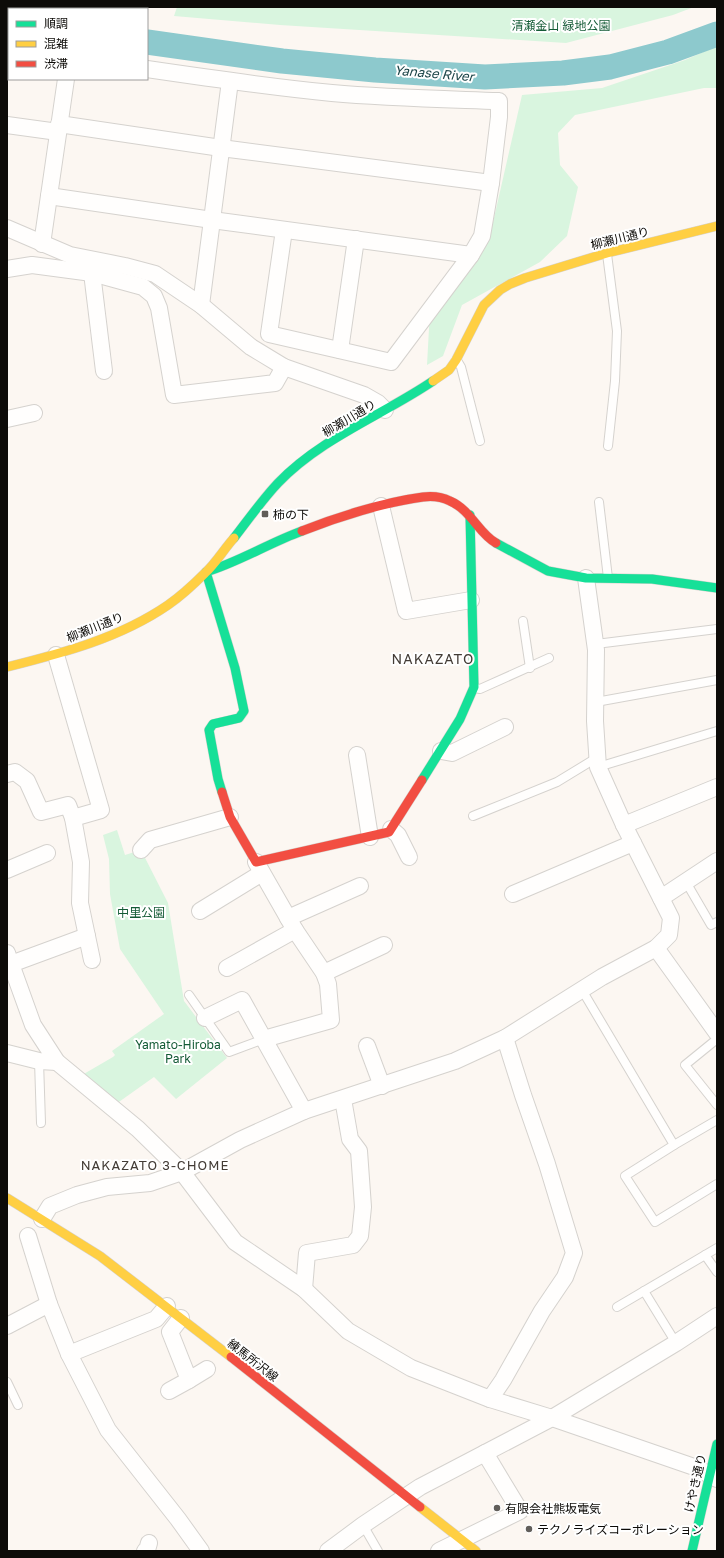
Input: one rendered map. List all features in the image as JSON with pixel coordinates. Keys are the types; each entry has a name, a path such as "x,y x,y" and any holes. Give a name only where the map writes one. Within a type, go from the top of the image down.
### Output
{"street":[{"path":"148,69 230,81 370,96 499,101 499,117 491,183 482,236 471,255 391,362 269,334 284,230"},
{"path":"42,244 66,80"},
{"path":"201,305 230,81"},
{"path":"7,125 59,128 491,183"},
{"path":"49,196 471,255"},
{"name":"柳瀬川通り","path":"7,667 56,655 117,633 145,619 169,604 206,572 278,483 326,445 449,370 456,360 484,305 500,290 525,278 607,253 717,226"},
{"path":"7,228 70,255 156,274 201,305 251,347 284,368 364,395 378,403 385,410"},
{"path":"340,350 356,239"},
{"path":"7,269 32,265 92,272 143,287 154,296 159,308 174,395 275,383 284,368"},
{"path":"92,272 104,371"},
{"path":"8,416 34,413"},
{"path":"264,1039 331,1020 328,984 324,973 292,924 230,817 218,779 209,730 213,724 239,718 244,711 236,668 206,572 228,564 278,540 320,524 410,499 435,497 450,501 470,515 490,540 548,571 586,578 652,579 717,588"},
{"path":"381,506 406,611 471,600"},
{"path":"200,911 259,868 389,832 460,719 474,687 470,515"},
{"path":"42,1219 50,1206 77,1195 107,1187 150,1183 182,1172 240,1140 304,1111 456,1061 505,1038 602,977 656,948 669,935 671,918 624,825 598,762 595,721 596,644 586,578"},
{"path":"56,655 101,810 73,818"},
{"path":"441,751 452,753 505,727"},
{"path":"357,755 370,837"},
{"path":"7,774 15,772 27,781 41,812 68,804 73,818 82,862 80,903 92,960"},
{"path":"624,825 717,787"},
{"path":"141,850 150,840 230,817"},
{"path":"391,829 398,835 409,857"},
{"path":"514,894 633,843"},
{"path":"7,870 47,854"},
{"path":"661,898 717,861"},
{"path":"226,968 292,924 360,886"},
{"path":"87,936 9,958 33,1025 57,1062 75,1075 92,1092 138,1129 182,1172 235,1242 304,1289 348,1331 411,1368 490,1399 552,1418 690,1465 713,1476"},
{"path":"324,973 384,946"},
{"path":"656,948 717,1032"},
{"path":"206,1018 242,1000 304,1111"},
{"path":"490,1399 503,1380 542,1311 565,1277 574,1252 547,1164 505,1038"},
{"path":"367,1046 382,1086"},
{"path":"7,1053 39,1061 57,1062"},
{"path":"304,1289 307,1253 353,1245 360,1236 363,1207 360,1151 350,1139 343,1099"},
{"name":"練馬所沢線","path":"7,1198 100,1256 167,1306 476,1551"},
{"path":"28,1236 49,1304 69,1354 108,1430 178,1519 201,1551"},
{"path":"7,1326 49,1304"},
{"path":"69,1354 156,1319 167,1306"},
{"path":"328,1551 406,1496 552,1418 676,1343 717,1316"},
{"path":"181,1318 170,1332 189,1380"},
{"path":"168,1391 207,1370"},
{"name":"けやき通り","path":"692,1551 713,1476 717,1444"},
{"path":"439,1551 520,1511 486,1453"}],"lane":[{"path":"607,253 617,331 615,381 608,446"},
{"path":"456,360 461,367 480,441"},
{"path":"599,502 608,578"},
{"path":"523,622 530,668"},
{"path":"596,644 717,629"},
{"path":"474,687 480,689 530,668 549,658"},
{"path":"596,702 717,680"},
{"path":"473,816 556,782 598,762 717,731"},
{"path":"686,882 711,925 717,922"},
{"path":"582,990 674,1146"},
{"path":"189,995 229,1052 264,1039"},
{"path":"717,1039 685,1065 717,1105"},
{"path":"39,1061 41,1123"},
{"path":"717,1120 625,1176 655,1222 717,1184"},
{"path":"617,1306 717,1248"},
{"path":"706,1255 717,1272"},
{"path":"644,1291 676,1343"},
{"path":"7,1382 18,1405"},
{"path":"363,1525 378,1551"}],"green space":[{"name":"清瀬金山 緑地公園","path":"177,7 694,7 673,15 566,43 280,25 174,16"},
{"path":"717,46 717,88 704,88 575,115 558,133 560,165 578,187 567,236 540,262 462,305 443,356 427,365 430,310 491,231 522,95 602,88 685,60"},
{"path":"117,830 125,855 141,850 168,903 184,1001 227,1058 176,1099 154,1077 116,1104 82,1075 113,1057 115,1055 112,1051 164,1014 120,949 110,894 109,859 103,835"}],"waterway":[{"name":"Yanase River","path":"41,7 45,8"},
{"name":"Yanase River","path":"148,42 282,61 375,70 485,77 563,73 610,67 668,52 717,34"}],"traffic: fast":[{"path":"234,538 278,483 295,467 333,440 433,381"},
{"path":"422,780 460,719 474,687 470,515"},
{"path":"222,792 218,779 209,730 213,724 239,718 244,711 235,668 206,572 302,531"},
{"path":"496,543 548,571 586,578 652,579 717,588"},
{"path":"692,1551 717,1444"}],"traffic: slow":[{"path":"433,381 449,370 456,360 484,305 500,290 510,284 607,253 717,226"},
{"path":"7,667 70,650 111,635 150,617 192,586 213,565 234,538"},
{"path":"7,1198 100,1256 231,1357"},
{"path":"420,1507 476,1551"}],"traffic: jam":[{"path":"302,531 330,520 377,506 408,499 433,497 447,500 464,510 485,534 496,543"},
{"path":"222,792 230,817 256,862 389,832 422,780"},
{"path":"231,1357 420,1507"}],"place":[{"name":"柿の下","path":"265,514"},
{"name":"有限会社熊坂電気","path":"497,1508"},
{"name":"テクノライズコーポレーション","path":"529,1529"}],"district":[{"name":"NAKAZATO","path":"433,658"},
{"name":"NAKAZATO 3-CHOME","path":"155,1165"}],"park label":[{"name":"中里公園","path":"141,912"},
{"name":"Yamato-Hiroba Park","path":"178,1051"}]}
